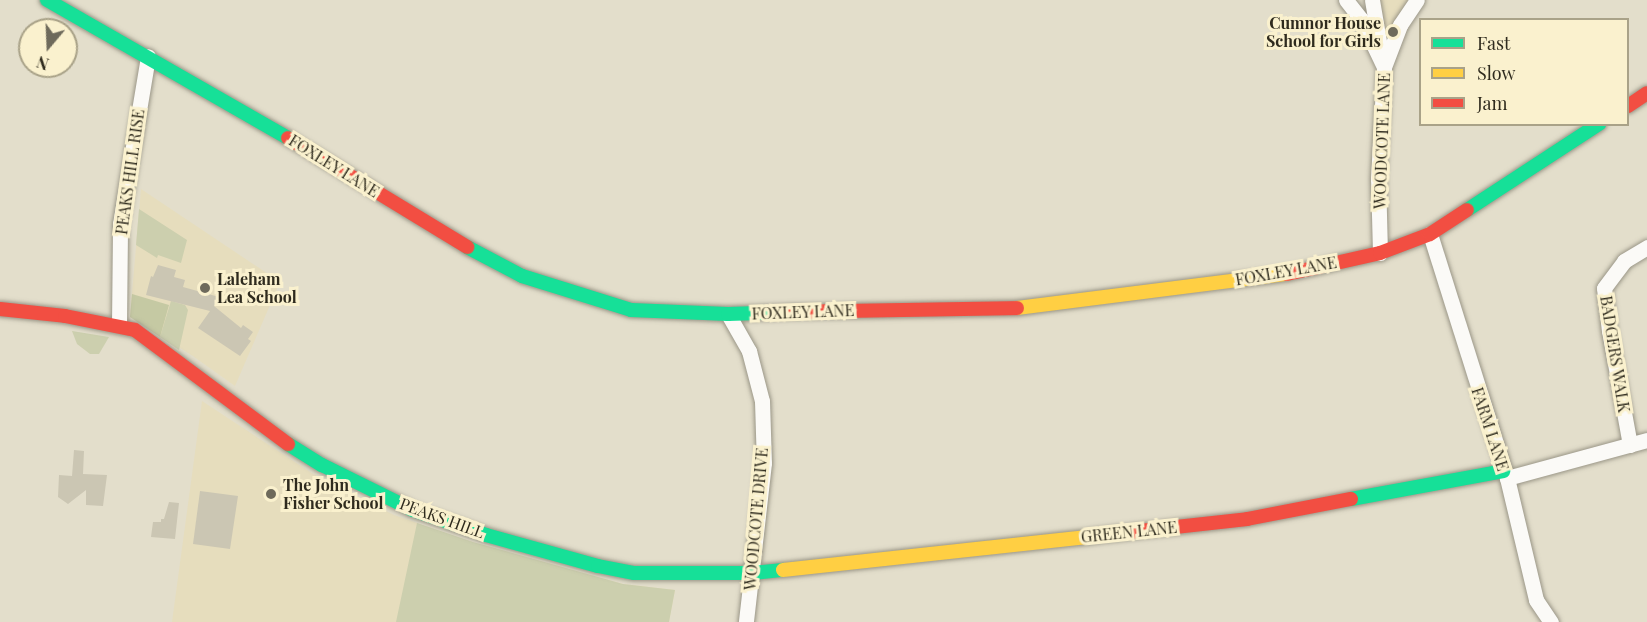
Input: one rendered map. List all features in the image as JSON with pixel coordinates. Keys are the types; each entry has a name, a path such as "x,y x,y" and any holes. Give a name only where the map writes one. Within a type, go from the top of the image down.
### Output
{"main road":[{"name":"FOXLEY LANE","path":"47,0 272,128 455,241 522,276 631,310 728,314 871,309 1003,310 1292,273 1380,253 1430,234 1596,126"},
{"path":"1629,105 1647,93"},
{"name":"PEAKS HILL","path":"0,309 119,325 135,330 259,423 322,465 412,510 531,547 634,573 753,573"},
{"name":"GREEN LANE","path":"753,573 1247,519 1505,475"}],"street":[{"path":"1347,0 1361,19 1384,67"},
{"path":"1371,0 1384,67"},
{"name":"WOODCOTE LANE","path":"1380,253 1378,179 1384,67 1400,25 1417,0"},
{"name":"PEAKS HILL RISE","path":"119,325 120,224 148,56"},
{"name":"FARM LANE","path":"1430,234 1505,475 1536,600 1551,622"},
{"name":"BADGERS WALK","path":"1630,445 1609,331 1605,288 1624,261 1647,247"},
{"name":"WOODCOTE DRIVE","path":"728,314 749,351 762,401 764,463 746,622"},
{"name":"GREEN LANE","path":"1505,475 1647,440"}],"shaded area":[{"name":"Cumnor House School for Girls","path":"1379,0 1425,0 1389,50 1382,14"},
{"name":"Laleham Lea School","path":"141,189 280,282 235,386 193,356 130,317"},
{"name":"The John Fisher School","path":"202,401 313,474 394,515 475,543 623,584 675,590 669,622 172,622"}],"green space":[{"path":"139,209 187,240 181,263 158,255 157,258 136,245"},
{"path":"132,294 169,305 160,337 130,317"},
{"path":"171,301 185,305 188,310 179,350 160,337"},
{"path":"72,331 109,337 99,354 90,354 77,344"},
{"path":"417,523 473,542 623,584 675,590 669,622 396,622"}],"building":[{"path":"158,265 176,270 174,277 185,280 183,287 219,297 214,306 241,328 243,325 253,332 248,339 251,341 240,356 198,328 210,311 146,295 151,276 153,277"},
{"path":"74,450 84,451 83,474 107,475 103,506 86,505 86,490 68,504 58,497 59,475 72,476"},
{"path":"200,491 238,496 230,549 193,544"},
{"path":"169,502 179,503 175,539 151,537 153,522 161,522 161,519 164,519"}],"traffic: fast":[{"path":"47,0 288,138"},
{"path":"1467,210 1596,126"},
{"path":"467,247 522,276 631,310 728,314 789,312"},
{"path":"288,444 322,465 413,510 486,535 598,566 634,573 753,573 783,570"},
{"path":"1351,499 1503,471"}],"traffic: slow":[{"path":"1017,308 1287,274"},
{"path":"783,570 1094,536"}],"traffic: jam":[{"path":"1629,105 1647,93"},
{"path":"288,138 467,247"},
{"path":"1287,274 1380,253 1430,234 1467,210"},
{"path":"789,312 1017,308"},
{"path":"0,309 65,316 135,330 288,444"},
{"path":"1094,536 1247,519 1351,499"}],"place":[{"name":"Cumnor House School for Girls","path":"1393,32"},
{"name":"Laleham Lea School","path":"205,288"},
{"name":"The John Fisher School","path":"271,494"}]}
